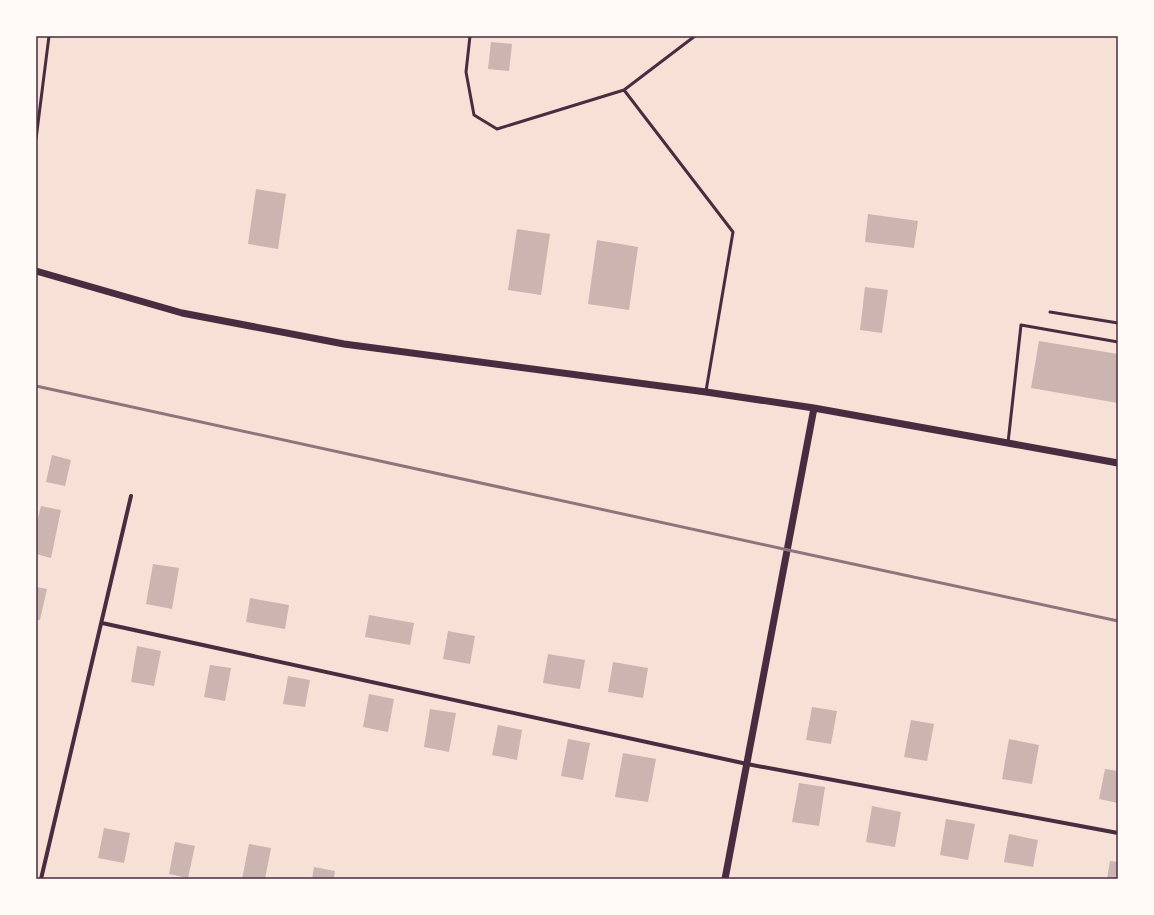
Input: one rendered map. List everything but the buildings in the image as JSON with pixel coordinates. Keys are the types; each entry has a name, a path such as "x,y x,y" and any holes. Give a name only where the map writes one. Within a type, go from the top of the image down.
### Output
{"street":[{"path":"36,271 182,313 344,344 706,392 814,408 1118,463"},
{"path":"725,879 814,408"},
{"path":"42,879 131,496"},
{"path":"102,623 747,764 1118,833"}],"lane":[{"path":"36,139 49,36"},
{"path":"470,36 466,72 474,115 497,129 624,90 695,36"},
{"path":"624,90 733,232 706,392"},
{"path":"1050,312 1118,323"},
{"path":"1008,443 1021,325 1118,342"}],"railway":[{"path":"36,386 1118,621"}]}
